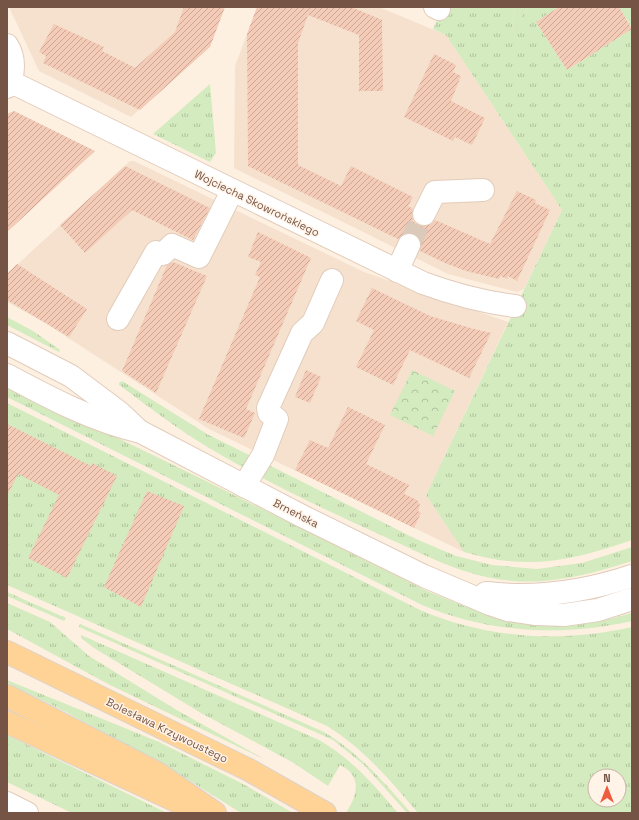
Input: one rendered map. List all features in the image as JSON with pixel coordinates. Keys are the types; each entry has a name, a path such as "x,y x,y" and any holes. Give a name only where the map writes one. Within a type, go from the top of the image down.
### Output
{"main road":[{"name":"Bolesława Krzywoustego","path":"7,652 249,770 325,813"},
{"path":"7,696 157,773 215,813"},
{"path":"7,722 202,813"}],"street":[{"path":"7,45 10,50 14,69 8,83"},
{"name":"Wojciecha Skowrońskiego","path":"8,83 423,283 463,297 490,303 515,306"},
{"path":"424,214 435,192 483,190"},
{"path":"118,319 156,252 163,254 172,244 199,257 232,191"},
{"path":"398,271 409,245"},
{"path":"244,486 263,455 277,419 269,413 268,408 302,332 313,323 332,280"},
{"name":"Brneńska","path":"7,343 71,376 119,412 140,432"},
{"name":"Brneńska","path":"7,375 95,418 140,432 424,576 508,610 536,614 564,615 598,610 632,599"},
{"name":"Brneńska","path":"455,588 508,595 548,595 589,589 632,576"},
{"path":"7,803 27,813"}],"shaded area":[{"path":"9,7 220,7 208,48 131,117 39,71"},
{"path":"257,7 379,7 446,35 562,210 524,289 517,292 448,274 234,168 235,66"},
{"path":"130,161 134,161 364,272 508,322 426,495 464,552 209,429 45,323 7,302 7,274"}],"green space":[{"path":"443,7 515,7 512,29 529,7 559,7 536,22 567,70 632,29 632,540 589,553 549,561 529,562 487,558 464,552 426,495 562,210 446,35 433,29"},
{"path":"515,7 529,7 512,30"},
{"path":"619,7 632,7 632,28"},
{"path":"210,84 216,153 210,162 153,134"},
{"path":"7,317 33,331 60,350 59,352 7,325"},
{"path":"412,370 455,391 433,436 390,415"},
{"path":"122,381 207,434 416,539 456,556 492,565 537,569 582,563 632,547 632,561 569,578 538,581 505,580 473,574 458,569 428,557 335,514 239,465 193,438 165,419 119,385"},
{"path":"7,384 427,591 464,606 490,613 583,623 610,619 632,613 632,621 579,629 526,630 473,622 422,605 7,397"},
{"path":"7,403 420,610 446,620 498,632 524,635 578,635 632,627 632,813 418,813 387,777 365,755 327,726 7,585"},
{"path":"7,592 66,618 64,621 7,596"},
{"path":"7,603 50,622 89,656 175,709 264,759 108,684 7,629"},
{"path":"80,624 324,732 349,749 360,759 381,779 411,813 407,813 364,765 333,740 79,627"},
{"path":"81,635 319,740 342,755 352,764 398,813 346,813 353,800 356,787 352,775 340,765 328,786 292,762 201,713 94,648 81,638"},
{"path":"7,680 159,742 245,785 293,813 241,813 187,779 66,712 7,683"},
{"path":"7,735 167,813 72,813 7,782"}],"building":[{"path":"184,7 225,7 210,47 140,110 43,63 46,56 39,52 54,24 104,47 102,51 135,68 175,32"},
{"path":"257,7 351,7 382,20 383,91 359,91 359,35 308,15 298,43 298,165 341,186 351,166 413,197 408,206 413,209 413,221 418,225 425,226 431,224 435,220 490,244 517,191 536,200 535,203 550,210 517,281 508,276 507,279 500,276 499,279 466,271 445,263 420,251 421,243 415,234 407,233 398,239 248,166 247,34"},
{"path":"559,7 619,7 632,29 567,70 536,22"},
{"path":"434,54 456,65 453,72 461,76 451,101 485,118 472,145 455,137 453,141 404,117"},
{"path":"14,111 95,151 7,232 7,114"},
{"path":"125,166 210,208 193,240 132,210 85,253 60,225"},
{"path":"258,232 311,258 246,409 255,413 244,438 199,419 260,277 255,275 261,262 248,257"},
{"path":"173,262 207,276 156,393 122,371 167,265"},
{"path":"17,264 87,309 69,337 7,300 7,274"},
{"path":"372,288 430,316 491,333 469,378 410,350 393,385 356,367 374,330 356,321"},
{"path":"306,370 321,377 310,403 295,397"},
{"path":"348,407 385,425 366,464 409,485 404,494 417,500 420,505 418,511 421,513 414,528 295,470 310,440 328,448"},
{"path":"7,424 91,466 92,463 117,476 67,578 28,558 59,495 18,474 7,496"},
{"path":"147,491 184,506 141,607 104,587"}],"tunnel":[{"path":"409,245 424,214"}]}
